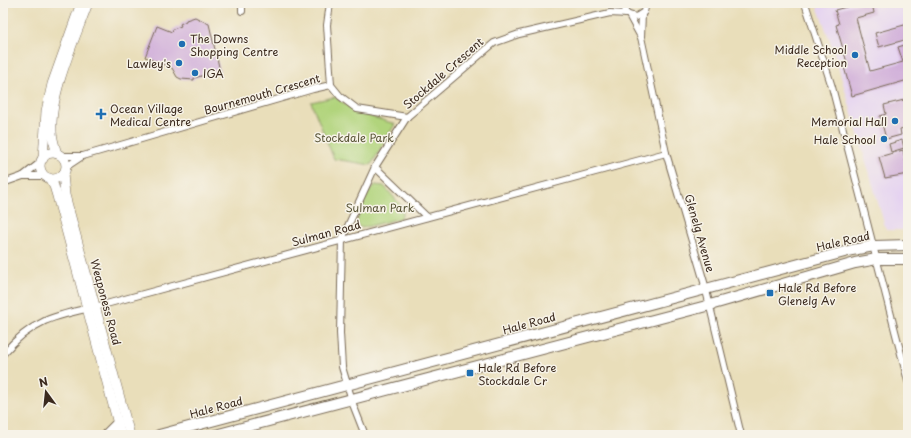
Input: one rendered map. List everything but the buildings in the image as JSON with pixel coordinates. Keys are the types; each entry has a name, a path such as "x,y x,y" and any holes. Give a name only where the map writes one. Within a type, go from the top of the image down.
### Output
{"main road":[{"path":"81,3 52,84 46,112 41,170 47,177 56,178 64,170 52,140 51,129 58,89 88,3"},
{"path":"42,160 49,154 59,155"},
{"name":"Weaponess Road","path":"64,170 65,195 121,435"},
{"name":"Weaponess Road","path":"47,177 54,186 130,435"},
{"name":"Hale Road","path":"159,435 852,250 874,246 908,245"},
{"path":"215,435 351,398 710,306 855,263 877,259 908,259"},
{"path":"106,435 118,423"}],"street":[{"path":"242,3 242,11"},
{"path":"330,3 327,25 331,85 340,96 357,109 407,117"},
{"name":"Glenelg Avenue","path":"646,3 642,14 641,37 666,153 710,306 741,435"},
{"path":"806,3 832,87 908,381"},
{"name":"Glenelg Avenue","path":"622,4 641,37"},
{"name":"Stockdale Crescent","path":"610,13 622,4"},
{"name":"Stockdale Crescent","path":"365,435 351,398 342,367 340,333 342,240 375,167 407,117 494,42 519,34 610,13 628,16"},
{"path":"628,16 636,17 642,14"},
{"name":"Bournemouth Crescent","path":"59,155 83,156 331,85"},
{"name":"Sulman Road","path":"3,354 13,342 36,324 64,313 666,153"},
{"name":"Bournemouth Crescent","path":"64,170 83,156"},
{"path":"3,184 23,176 42,160"},
{"path":"375,167 427,217"},
{"path":"23,176 47,177"}],"shaded area":[{"name":"Hale School","path":"816,3 908,3 908,230 886,230 833,49"}],"green space":[{"name":"Stockdale Park","path":"335,97 356,112 395,124 371,165 334,159 311,102"},
{"name":"Sulman Park","path":"375,185 384,186 404,209 401,218 362,228 357,225 360,209 368,193"}],"place":[{"name":"The Downs Shopping Centre","path":"182,44"},
{"name":"Middle School Reception","path":"855,55"},
{"name":"Lawley's","path":"179,63"},
{"name":"IGA","path":"195,73"},
{"name":"Ocean Village Medical Centre","path":"101,114"},
{"name":"Memorial Hall","path":"895,121"},
{"name":"Hale School","path":"884,139"},
{"name":"Hale Rd Before Glenelg Av","path":"770,293"},
{"name":"Hale Rd Before Stockdale Cr","path":"470,373"}]}
